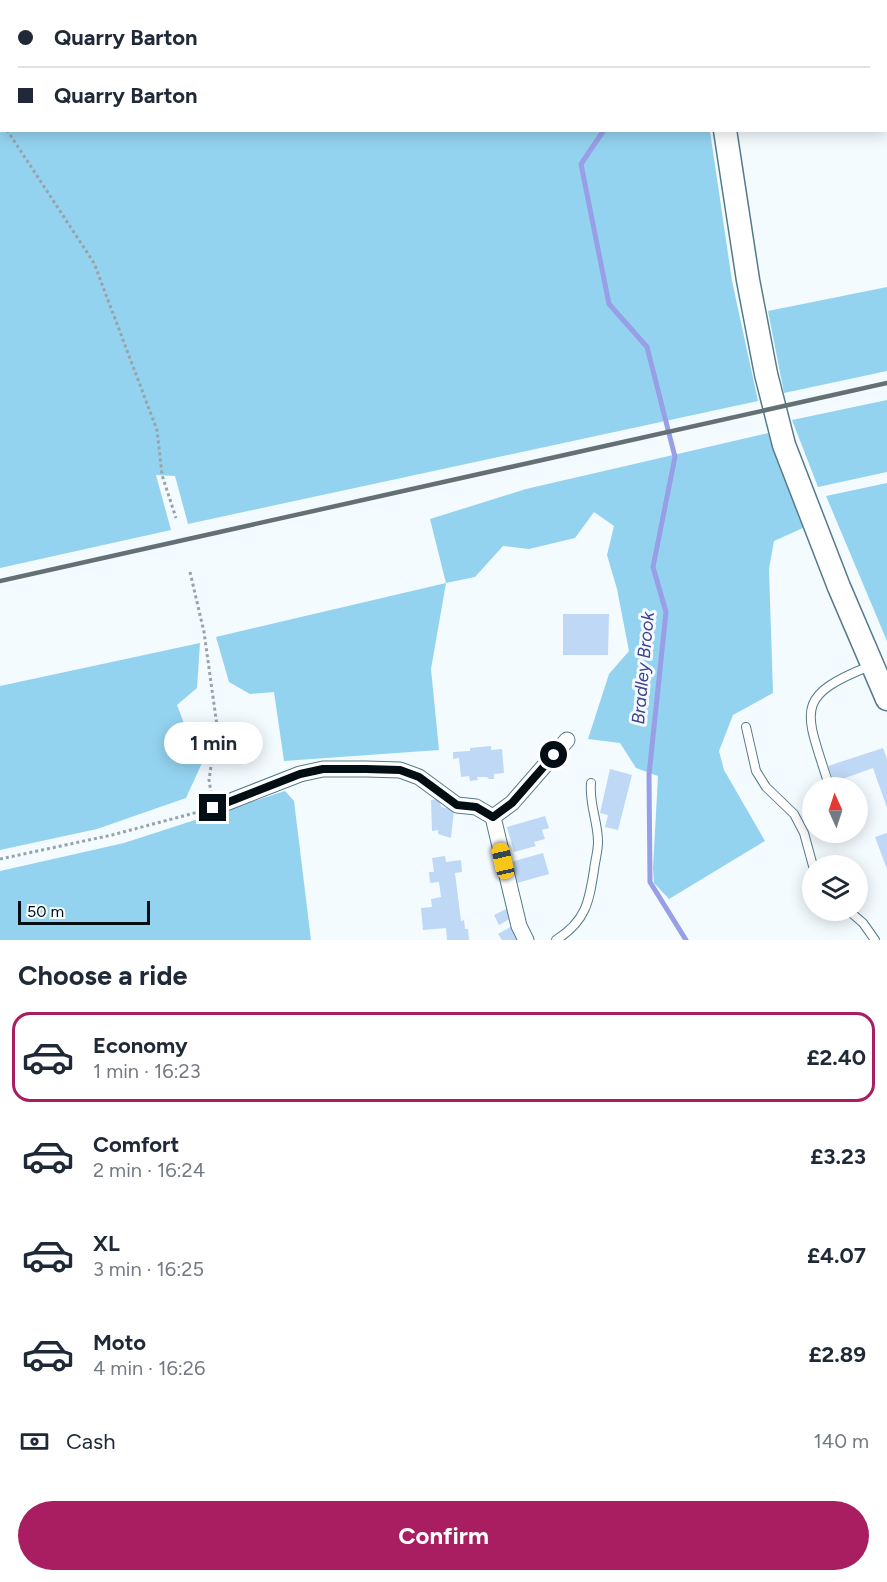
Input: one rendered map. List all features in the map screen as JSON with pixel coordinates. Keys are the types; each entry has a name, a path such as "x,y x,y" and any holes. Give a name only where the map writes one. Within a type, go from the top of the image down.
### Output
{"main road":[{"path":"725,132 748,280 766,374 784,445 839,587 887,699"}],"street":[{"path":"493,817 512,803 567,740"},
{"path":"213,808 300,774 323,769 400,770 419,777 457,805 476,807 493,817 519,926 526,940"}],"lane":[{"path":"826,777 811,729 811,708 818,695 831,683 872,665"},
{"path":"746,727 756,771 766,787 794,814 804,833 810,855"},
{"path":"556,940 580,920 590,900 598,842 590,797 591,783"},
{"path":"861,921 875,940"}],"path":[{"path":"8,132 94,263 157,430 162,475 176,518"},
{"path":"0,859 112,835 213,808 209,780 217,726 204,632 190,572"}],"shaded area":[{"path":"0,132 710,132 732,281 758,401 188,524 175,476 156,475 171,530 0,568"},
{"path":"887,287 887,371 784,393 768,311"},
{"path":"887,400 887,472 818,487 792,420"},
{"path":"768,433 803,528 774,541 769,569 773,693 733,715 719,751 724,770 765,841 669,899 654,883 658,776 636,768 620,743 588,739 609,674 629,651 617,589 607,555 614,526 594,512 575,538 529,549 503,546 475,577 446,583 430,519 526,489"},
{"path":"887,483 887,641 826,496"},
{"path":"446,583 431,669 439,750 284,761 274,692 250,694 229,682 216,637"},
{"path":"200,643 197,688 177,705 194,749 207,752 186,798 97,829 0,850 0,686"},
{"path":"285,791 294,801 311,940 0,940 0,871 124,843"}],"building":[{"path":"563,614 609,614 608,655 563,655"},
{"path":"491,746 491,750 502,749 504,773 494,774 494,779 477,777 478,780 470,781 469,776 461,777 459,758 453,759 453,752"},
{"path":"883,748 887,759 887,808 873,768 848,777 832,777 828,766"},
{"path":"610,769 632,775 618,830 605,827 608,815 600,813"},
{"path":"440,799 441,807 454,810 451,838 438,834 438,830 432,831 431,800"},
{"path":"545,816 549,828 542,830 545,839 534,842 536,846 514,852 507,827"},
{"path":"887,833 887,869 875,837"},
{"path":"543,853 549,874 517,883 511,862"},
{"path":"445,856 446,862 461,860 462,872 455,873 461,921 464,920 465,929 468,929 469,940 447,940 446,928 423,930 421,908 432,907 431,899 441,897 439,882 430,883 429,872 434,872 432,858"},
{"path":"508,908 513,917 499,925 494,915"},
{"path":"512,926 520,940 502,940 498,934"}],"waterway":[{"name":"Bradley Brook","path":"603,132 581,164 609,304 647,347 675,457 653,567 666,612 649,775 650,882 686,940"}],"railway":[{"path":"0,581 887,383"}],"route":[{"path":"213,808 300,774 323,769 400,770 419,777 440,790 457,805 476,807 493,817 512,803 554,755"}]}
